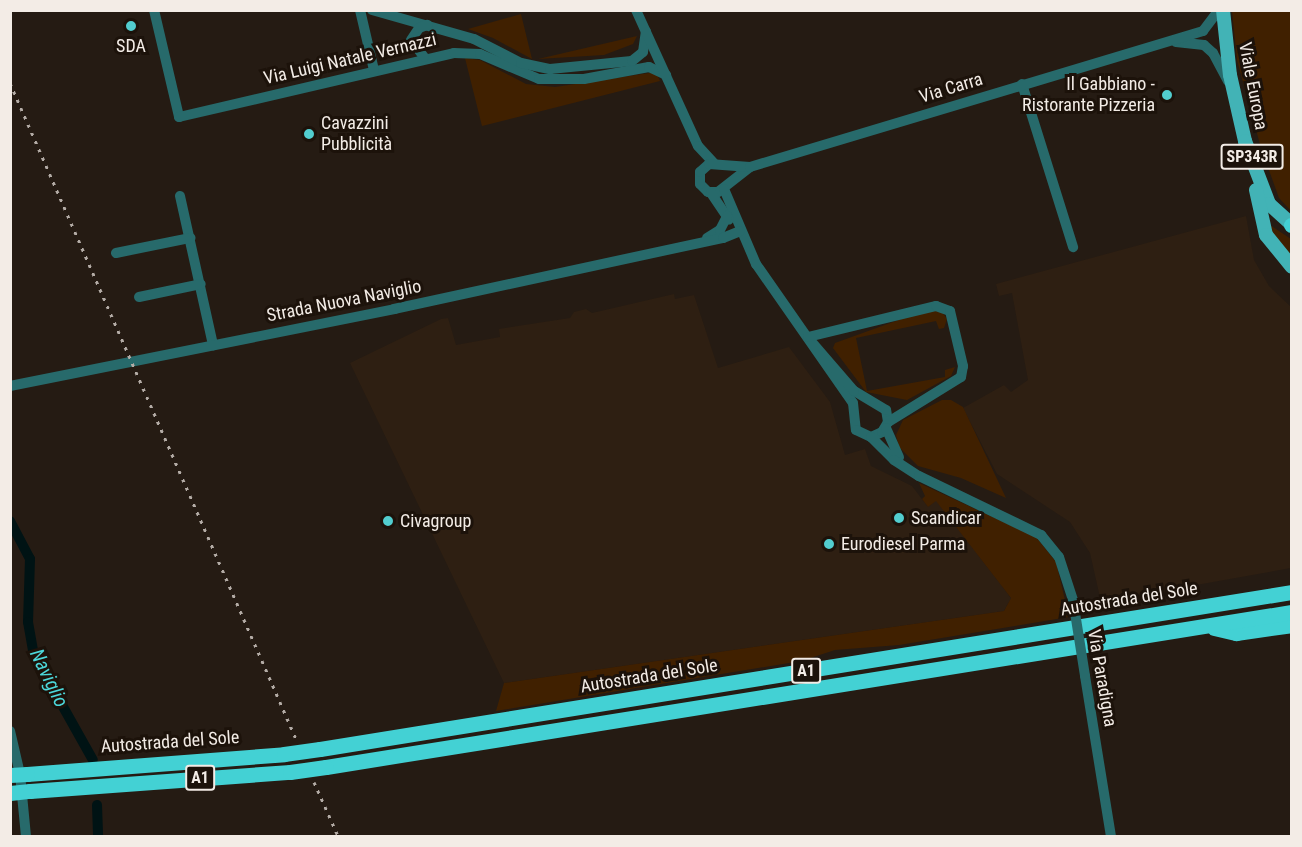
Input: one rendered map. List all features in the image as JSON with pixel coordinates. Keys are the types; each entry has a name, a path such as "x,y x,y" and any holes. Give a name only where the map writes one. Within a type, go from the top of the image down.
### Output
{"highway":[{"name":"Autostrada del Sole","path":"10,775 320,750 1292,592"},
{"name":"Autostrada del Sole","path":"10,793 290,772 326,767 1292,612"},
{"path":"1206,627 1236,633 1292,625"}],"main road":[{"name":"Viale Europa","path":"1221,10 1236,105 1245,141 1269,204 1291,225"},
{"name":"SP343R","path":"1245,141 1266,235 1292,267"}],"street":[{"name":"Via Luigi Natale Vernazzi","path":"154,10 178,117 424,57 480,54 538,79 584,79 649,67 666,75"},
{"path":"360,10 374,70"},
{"path":"372,10 479,40 525,65 555,70 632,61 643,52 646,31"},
{"path":"636,10 698,147 702,169 700,184 711,193 739,232"},
{"name":"Via Carra","path":"718,165 750,166 1203,31 1221,10"},
{"path":"424,57 411,40 419,28 427,26"},
{"name":"Via Carra","path":"1161,42 1190,41 1213,53 1236,105"},
{"path":"1022,84 1073,247"},
{"path":"698,147 728,175 726,187 739,232"},
{"path":"702,169 718,165"},
{"name":"Via Carra","path":"726,187 750,166"},
{"path":"711,193 726,187"},
{"path":"180,196 213,345"},
{"name":"Strada Nuova Naviglio","path":"685,247 716,234 727,216"},
{"name":"Via Paradigna","path":"739,232 853,403 856,430 871,436 910,471 1041,535 1059,557 1073,600 1111,837"},
{"name":"Strada Nuova Naviglio","path":"10,386 685,247 739,232"},
{"path":"116,253 190,238"},
{"path":"140,297 201,284"},
{"path":"809,338 936,306 950,311 963,366 961,377 871,436"},
{"name":"Via Paradigna","path":"809,338 854,391 882,405 892,446 910,471"},
{"path":"853,414 859,405 871,401"},
{"path":"10,731 20,774 21,811 26,837"}],"shaded area":[{"path":"1232,11 1291,11 1291,211 1279,198 1261,148 1237,60"},
{"path":"521,14 532,59 493,38 468,29"},
{"path":"637,36 633,44 604,55 538,59"},
{"path":"465,58 480,60 526,84 555,87 656,72 660,81 482,126"},
{"path":"1246,216 1254,260 1269,286 1291,307 1291,568 1101,602 1090,553 1070,522 997,474 963,408 1004,385 1011,392 1028,380 1012,293 999,296 996,284"},
{"path":"1270,225 1291,239 1291,260 1274,237"},
{"path":"674,294 675,299 694,295 718,368 789,347 830,402 845,455 865,449 871,466 912,486 928,507 936,500 1011,598 1004,611 504,683 350,363 441,319 448,318 456,345 500,337 499,329 570,318 574,312 586,309 592,313"},
{"path":"929,309 942,312 947,319 944,328 939,329 936,321 856,338 867,391 945,377 945,370 955,367 951,376 907,400 866,392 833,348 835,343"},
{"path":"942,400 951,400 963,407 1006,498 961,478 918,466 899,447 896,435 903,420"},
{"path":"919,483 1036,537 1056,562 1069,617 899,645 835,650 801,661 496,711 504,683 1004,611 1011,598 936,501 928,507 922,499 925,496"}],"waterway":[{"name":"Naviglio","path":"10,521 30,559 28,622 34,655 93,760"},
{"name":"Naviglio","path":"97,805 98,836"}],"railway":[{"path":"10,83 296,739"},
{"path":"314,782 338,836"}],"place":[{"name":"SDA","path":"131,26"},
{"name":"Il Gabbiano - Ristorante Pizzeria","path":"1167,95"},
{"name":"Cavazzini Pubblicità","path":"309,134"},
{"name":"Scandicar","path":"899,518"},
{"name":"Civagroup","path":"388,521"},
{"name":"Eurodiesel Parma","path":"829,544"}]}
